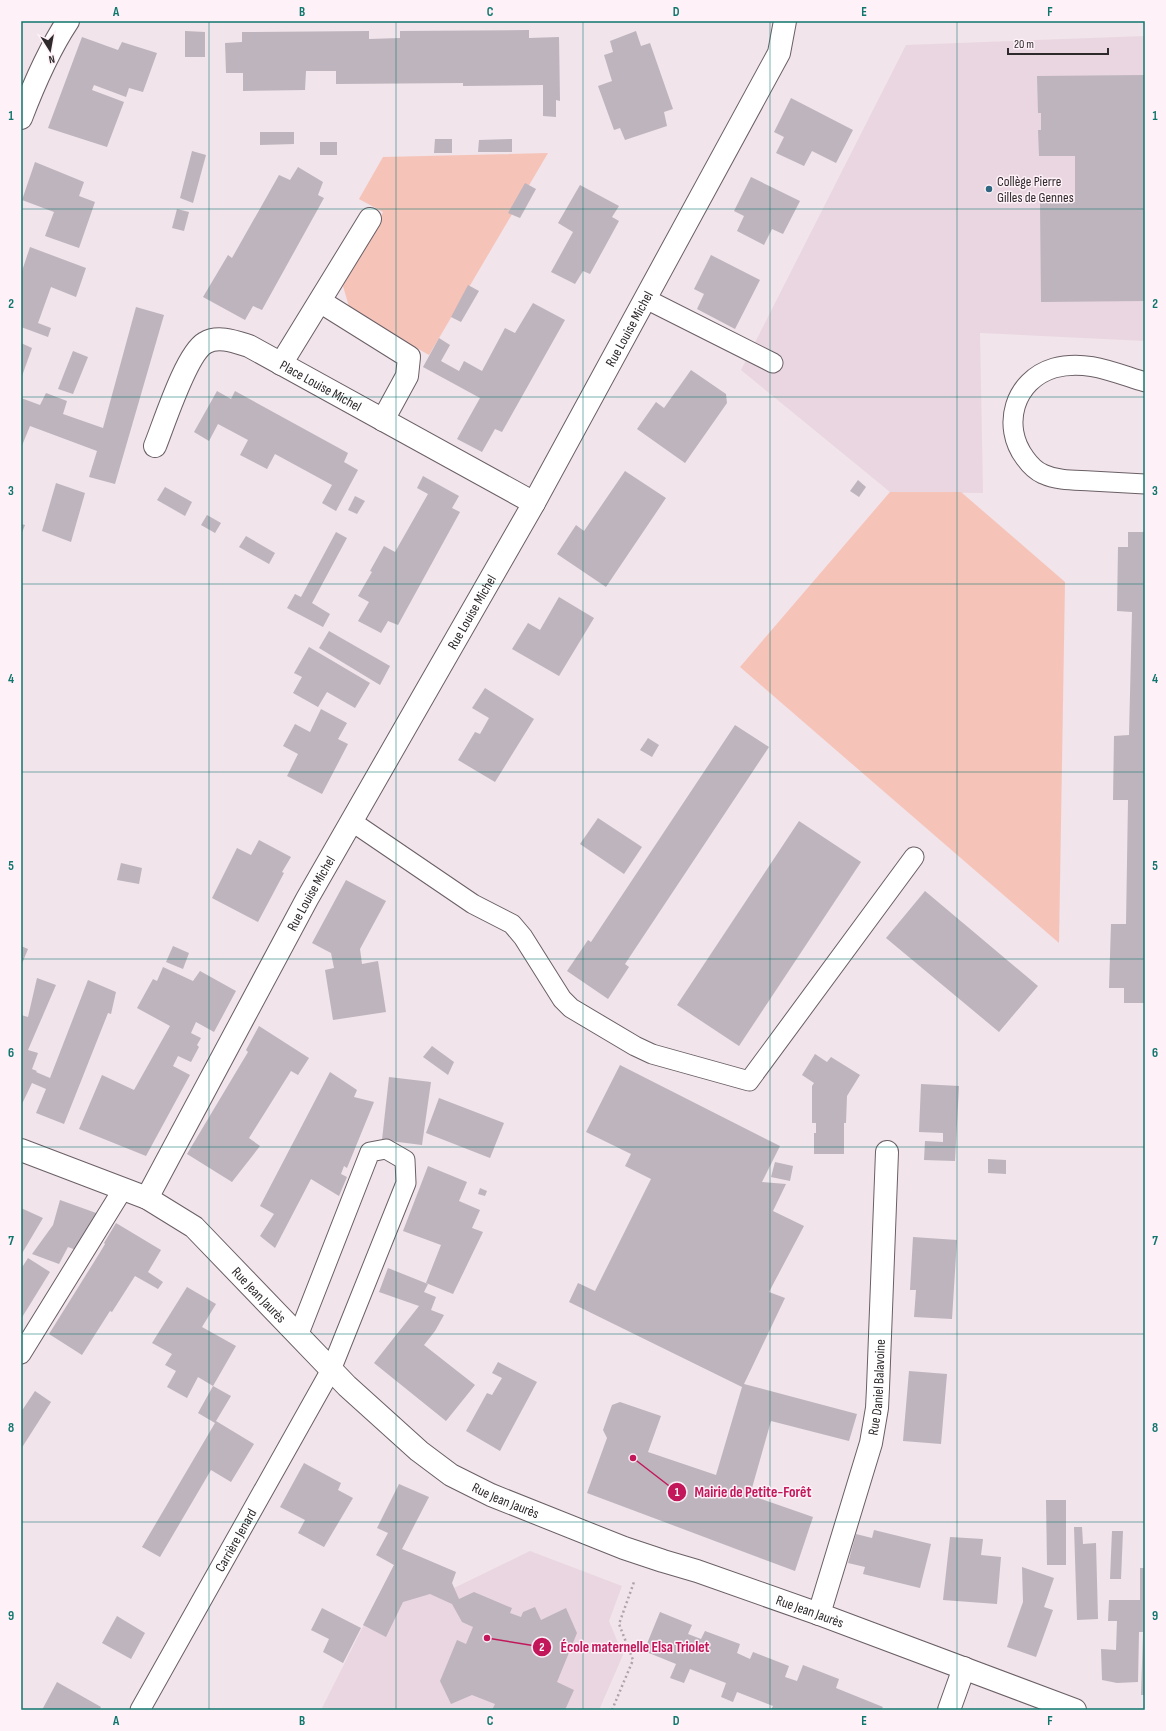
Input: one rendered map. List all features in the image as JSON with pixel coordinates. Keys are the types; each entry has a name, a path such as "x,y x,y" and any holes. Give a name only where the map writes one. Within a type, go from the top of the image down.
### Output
{"street":[{"path":"21,118 45,59 68,21"},
{"name":"Rue Louise Michel","path":"147,1198 282,944 534,503 646,299 779,53 785,21"},
{"path":"281,364 321,302 370,218"},
{"path":"321,302 409,357 407,376 383,420"},
{"name":"Place Louise Michel","path":"155,446 188,362 198,348 206,342 215,340 239,342 249,346 534,503"},
{"name":"Rue Jean Jaurès","path":"21,1150 147,1198 194,1227 331,1370 419,1451 451,1475 491,1495 644,1555 697,1571 819,1614 1075,1710"},
{"name":"Rue Daniel Balavoine","path":"819,1614 875,1424 878,1388 887,1152"},
{"path":"949,1710 964,1668"}],"lane":[{"path":"646,299 773,363"},
{"path":"1145,382 1088,365 1077,364 1055,368 1044,372 1024,388 1015,407 1013,422 1013,435 1017,446 1030,465 1041,474 1063,479 1145,484"},
{"path":"351,821 473,904 512,924 524,937 562,999 571,1008 635,1046 652,1054 749,1081 914,857"},
{"name":"Carrière Jenard","path":"140,1710 331,1370 406,1183 405,1160 386,1149 370,1152 298,1336"},
{"path":"21,1354 123,1189"}],"path":[{"path":"612,1710 633,1660 619,1624 644,1555"}],"shaded area":[{"name":"Collège Pierre Gilles de Gennes","path":"1145,36 1145,341 980,333 983,493 890,492 741,370 906,45"},
{"path":"548,153 429,355 350,310 343,286 383,212 359,199 383,157"},
{"path":"890,492 961,492 1065,582 1059,943 740,667"},
{"path":"402,1549 456,1572 452,1583 454,1588 530,1551 622,1586 609,1621 623,1655 599,1710 321,1710"}],"building":[{"path":"529,30 529,38 559,37 560,101 556,100 556,117 543,116 543,85 463,86 463,83 336,84 336,71 306,71 305,90 243,91 243,73 226,73 225,43 242,42 242,32 369,31 369,39 400,38 400,31"},
{"path":"185,31 205,32 205,57 185,57"},
{"path":"636,31 641,46 650,43 673,109 664,112 667,126 625,140 620,128 614,130 598,86 612,81 604,55 613,52 610,41"},
{"path":"82,37 118,50 122,42 157,53 143,92 129,88 126,97 94,85 92,90 124,102 107,147 48,128"},
{"path":"1145,75 1145,301 1041,302 1040,203 1075,202 1075,156 1039,156 1038,130 1041,130 1041,113 1038,113 1037,76"},
{"path":"791,98 853,130 836,163 812,151 804,166 776,153 784,137 774,132"},
{"path":"260,132 294,132 294,144 260,145"},
{"path":"435,139 452,139 452,153 434,153"},
{"path":"512,139 512,152 478,152 479,140"},
{"path":"320,142 337,142 337,155 320,155"},
{"path":"192,151 206,155 193,203 180,198"},
{"path":"35,162 84,182 79,196 95,202 79,248 45,236 54,212 22,200"},
{"path":"298,167 323,182 318,195 324,198 262,310 253,306 245,320 203,297 228,255 232,258 279,175 290,180"},
{"path":"751,177 800,201 783,234 772,229 764,245 737,231 744,216 734,211"},
{"path":"525,183 536,189 520,218 508,213"},
{"path":"580,185 619,206 612,217 619,221 590,274 583,271 575,284 551,272 573,232 558,223"},
{"path":"177,209 189,212 184,231 172,228"},
{"path":"30,247 86,268 76,297 51,287 38,323 51,328 48,337 21,327 21,274"},
{"path":"711,255 760,280 735,329 697,309 704,294 694,289"},
{"path":"468,285 479,291 461,322 451,317"},
{"path":"533,303 565,320 502,432 495,429 482,452 457,439 480,398 423,367 439,338 450,345 441,361 459,371 464,361 482,371 505,328 515,333"},
{"path":"136,307 164,315 115,484 89,477 97,451 30,426 21,448 21,398 40,405 46,393 67,401 63,414 103,428"},
{"path":"21,343 32,348 22,376 21,376"},
{"path":"73,351 88,357 73,394 58,389"},
{"path":"691,370 726,394 727,403 685,463 637,429 656,402 664,408"},
{"path":"217,391 231,399 235,391 348,453 344,462 358,470 336,511 322,503 332,485 275,454 267,469 240,455 248,440 218,424 209,441 194,432"},
{"path":"625,471 666,498 606,587 557,554 576,525 584,531"},
{"path":"423,476 459,496 452,508 460,512 398,625 388,621 381,633 358,621 369,602 358,596 372,572 370,571 384,546 395,552 428,494 417,488"},
{"path":"858,480 866,487 859,497 850,491"},
{"path":"56,483 85,493 71,542 42,531"},
{"path":"165,487 192,502 185,516 157,500"},
{"path":"355,496 365,501 357,514 348,510"},
{"path":"207,515 221,523 215,533 201,525"},
{"path":"21,524 25,525 21,535"},
{"path":"336,532 347,538 312,603 330,614 323,627 287,608 295,594 301,597"},
{"path":"1128,532 1145,532 1145,1003 1124,1003 1124,988 1109,988 1111,924 1126,924 1128,800 1113,800 1114,736 1129,735 1132,612 1117,611 1118,547 1128,547"},
{"path":"246,536 275,553 269,564 239,547"},
{"path":"559,597 594,618 559,676 512,649 528,623 540,630"},
{"path":"329,631 390,666 380,685 319,648"},
{"path":"309,647 370,683 355,708 327,692 318,707 293,693 302,677 294,673"},
{"path":"485,688 534,719 495,782 458,760 475,732 480,734 489,718 472,708"},
{"path":"321,709 347,723 338,739 348,744 322,794 287,776 298,754 283,746 295,724 310,732"},
{"path":"735,725 769,747 625,964 629,967 608,999 567,971 588,940 591,942"},
{"path":"648,738 659,745 652,757 640,750"},
{"path":"598,818 642,847 624,874 580,844"},
{"path":"799,821 861,862 739,1046 677,1005"},
{"path":"259,840 291,857 282,872 284,873 258,922 212,898 237,848 251,855"},
{"path":"121,863 142,868 139,884 117,880"},
{"path":"346,880 386,901 360,949 362,964 378,961 386,1012 333,1020 325,970 334,968 331,953 312,943"},
{"path":"925,891 1038,986 999,1032 886,938"},
{"path":"21,946 28,949 21,966"},
{"path":"173,946 189,953 183,969 166,962"},
{"path":"163,967 193,981 200,971 236,991 214,1032 196,1022 191,1033 201,1038 197,1045 199,1047 191,1062 178,1056 173,1066 190,1075 146,1156 79,1129 102,1075 134,1090 170,1026 137,1008 153,979 157,981"},
{"path":"37,978 56,985 28,1050 38,1053 32,1069 50,1078 88,980 116,992 111,1014 108,1013 64,1124 36,1113 46,1089 32,1083 21,1106 21,1015 28,1017"},
{"path":"259,1026 309,1058 298,1075 291,1071 249,1138 260,1146 232,1182 187,1154 248,1052 246,1050"},
{"path":"432,1046 454,1062 448,1075 423,1057"},
{"path":"815,1054 827,1062 831,1057 860,1075 847,1096 846,1123 844,1123 844,1154 814,1154 814,1133 816,1133 816,1123 812,1123 812,1086 814,1083 802,1075"},
{"path":"620,1065 780,1146 762,1182 786,1184 773,1211 804,1226 769,1292 785,1298 744,1384 857,1414 849,1441 771,1421 750,1495 813,1517 795,1571 587,1493 607,1438 603,1430 612,1405 620,1402 661,1416 648,1452 716,1475 742,1387 569,1302 578,1283 595,1291 651,1179 625,1166 631,1154 586,1132"},
{"path":"330,1072 357,1090 354,1097 374,1102 347,1168 344,1166 341,1174 347,1177 339,1196 311,1179 275,1248 260,1236 274,1214 260,1206"},
{"path":"389,1077 431,1082 422,1145 382,1140"},
{"path":"921,1084 959,1086 955,1161 924,1160 925,1141 943,1142 943,1133 919,1132"},
{"path":"439,1098 504,1123 490,1158 426,1133"},
{"path":"988,1159 1006,1160 1006,1174 988,1173"},
{"path":"775,1162 793,1166 790,1181 771,1177"},
{"path":"428,1166 467,1182 459,1201 480,1210 472,1228 483,1232 453,1294 426,1283 441,1245 403,1231"},
{"path":"480,1188 487,1191 485,1196 478,1194"},
{"path":"60,1200 99,1214 76,1250 68,1247 59,1264 32,1254 53,1225"},
{"path":"21,1208 43,1218 21,1255"},
{"path":"116,1223 161,1250 148,1272 163,1282 158,1289 135,1276 112,1312 110,1311 82,1355 49,1334 99,1254"},
{"path":"913,1237 957,1240 952,1319 914,1317 916,1290 910,1290"},
{"path":"28,1258 50,1272 21,1319 21,1269"},
{"path":"388,1268 428,1284 424,1292 436,1297 431,1310 444,1315 435,1331 424,1345 475,1385 446,1421 374,1363 419,1306 379,1292"},
{"path":"187,1287 216,1304 202,1327 236,1346 213,1386 198,1377 187,1398 167,1387 176,1371 165,1365 172,1354 152,1343"},
{"path":"498,1362 537,1382 500,1451 466,1431 487,1393 492,1395 502,1378 492,1373"},
{"path":"909,1371 947,1374 941,1444 903,1441"},
{"path":"213,1386 231,1396 216,1421 254,1444 231,1482 211,1470 160,1557 142,1547 215,1423 198,1413"},
{"path":"35,1391 51,1402 21,1449 21,1412"},
{"path":"304,1463 341,1483 338,1490 353,1498 324,1547 298,1533 305,1520 280,1507"},
{"path":"399,1484 429,1497 402,1549 456,1572 452,1583 459,1599 474,1592 512,1608 510,1613 521,1617 523,1612 535,1607 541,1620 566,1608 577,1633 557,1682 574,1690 565,1710 492,1710 495,1704 472,1695 451,1704 440,1681 457,1640 466,1644 473,1627 462,1622 452,1604 430,1594 403,1602 386,1637 363,1625 394,1565 376,1555 388,1533 377,1528"},
{"path":"1046,1500 1066,1500 1066,1565 1047,1565"},
{"path":"1074,1527 1082,1527 1083,1544 1096,1543 1098,1619 1077,1620"},
{"path":"874,1530 931,1544 920,1588 863,1574 865,1567 848,1563 856,1534 872,1538"},
{"path":"1112,1531 1123,1531 1121,1579 1110,1579"},
{"path":"950,1537 983,1539 981,1555 1001,1557 997,1604 943,1600"},
{"path":"1022,1567 1054,1578 1044,1607 1053,1610 1036,1657 1007,1647 1023,1602"},
{"path":"1140,1568 1145,1568 1145,1695 1141,1695 1143,1632 1139,1632 1138,1682 1117,1683 1102,1680 1101,1649 1116,1650 1117,1621 1108,1621 1109,1600 1140,1600"},
{"path":"322,1608 361,1628 343,1663 323,1652 329,1639 311,1630"},
{"path":"660,1612 692,1625 688,1634 701,1639 705,1631 740,1644 737,1653 750,1659 753,1652 789,1666 785,1677 797,1681 803,1665 839,1679 836,1688 883,1707 881,1710 771,1710 773,1706 737,1692 733,1702 721,1697 726,1683 690,1669 684,1683 670,1678 676,1664 644,1651"},
{"path":"117,1616 145,1633 131,1659 102,1643"},
{"path":"57,1682 101,1707 99,1710 42,1710"}],"place":[{"name":"Collège Pierre Gilles de Gennes","path":"989,189"},
{"name":"Mairie de Petite-Forêt","path":"633,1458"},
{"name":"École maternelle Elsa Triolet","path":"487,1638"}]}
